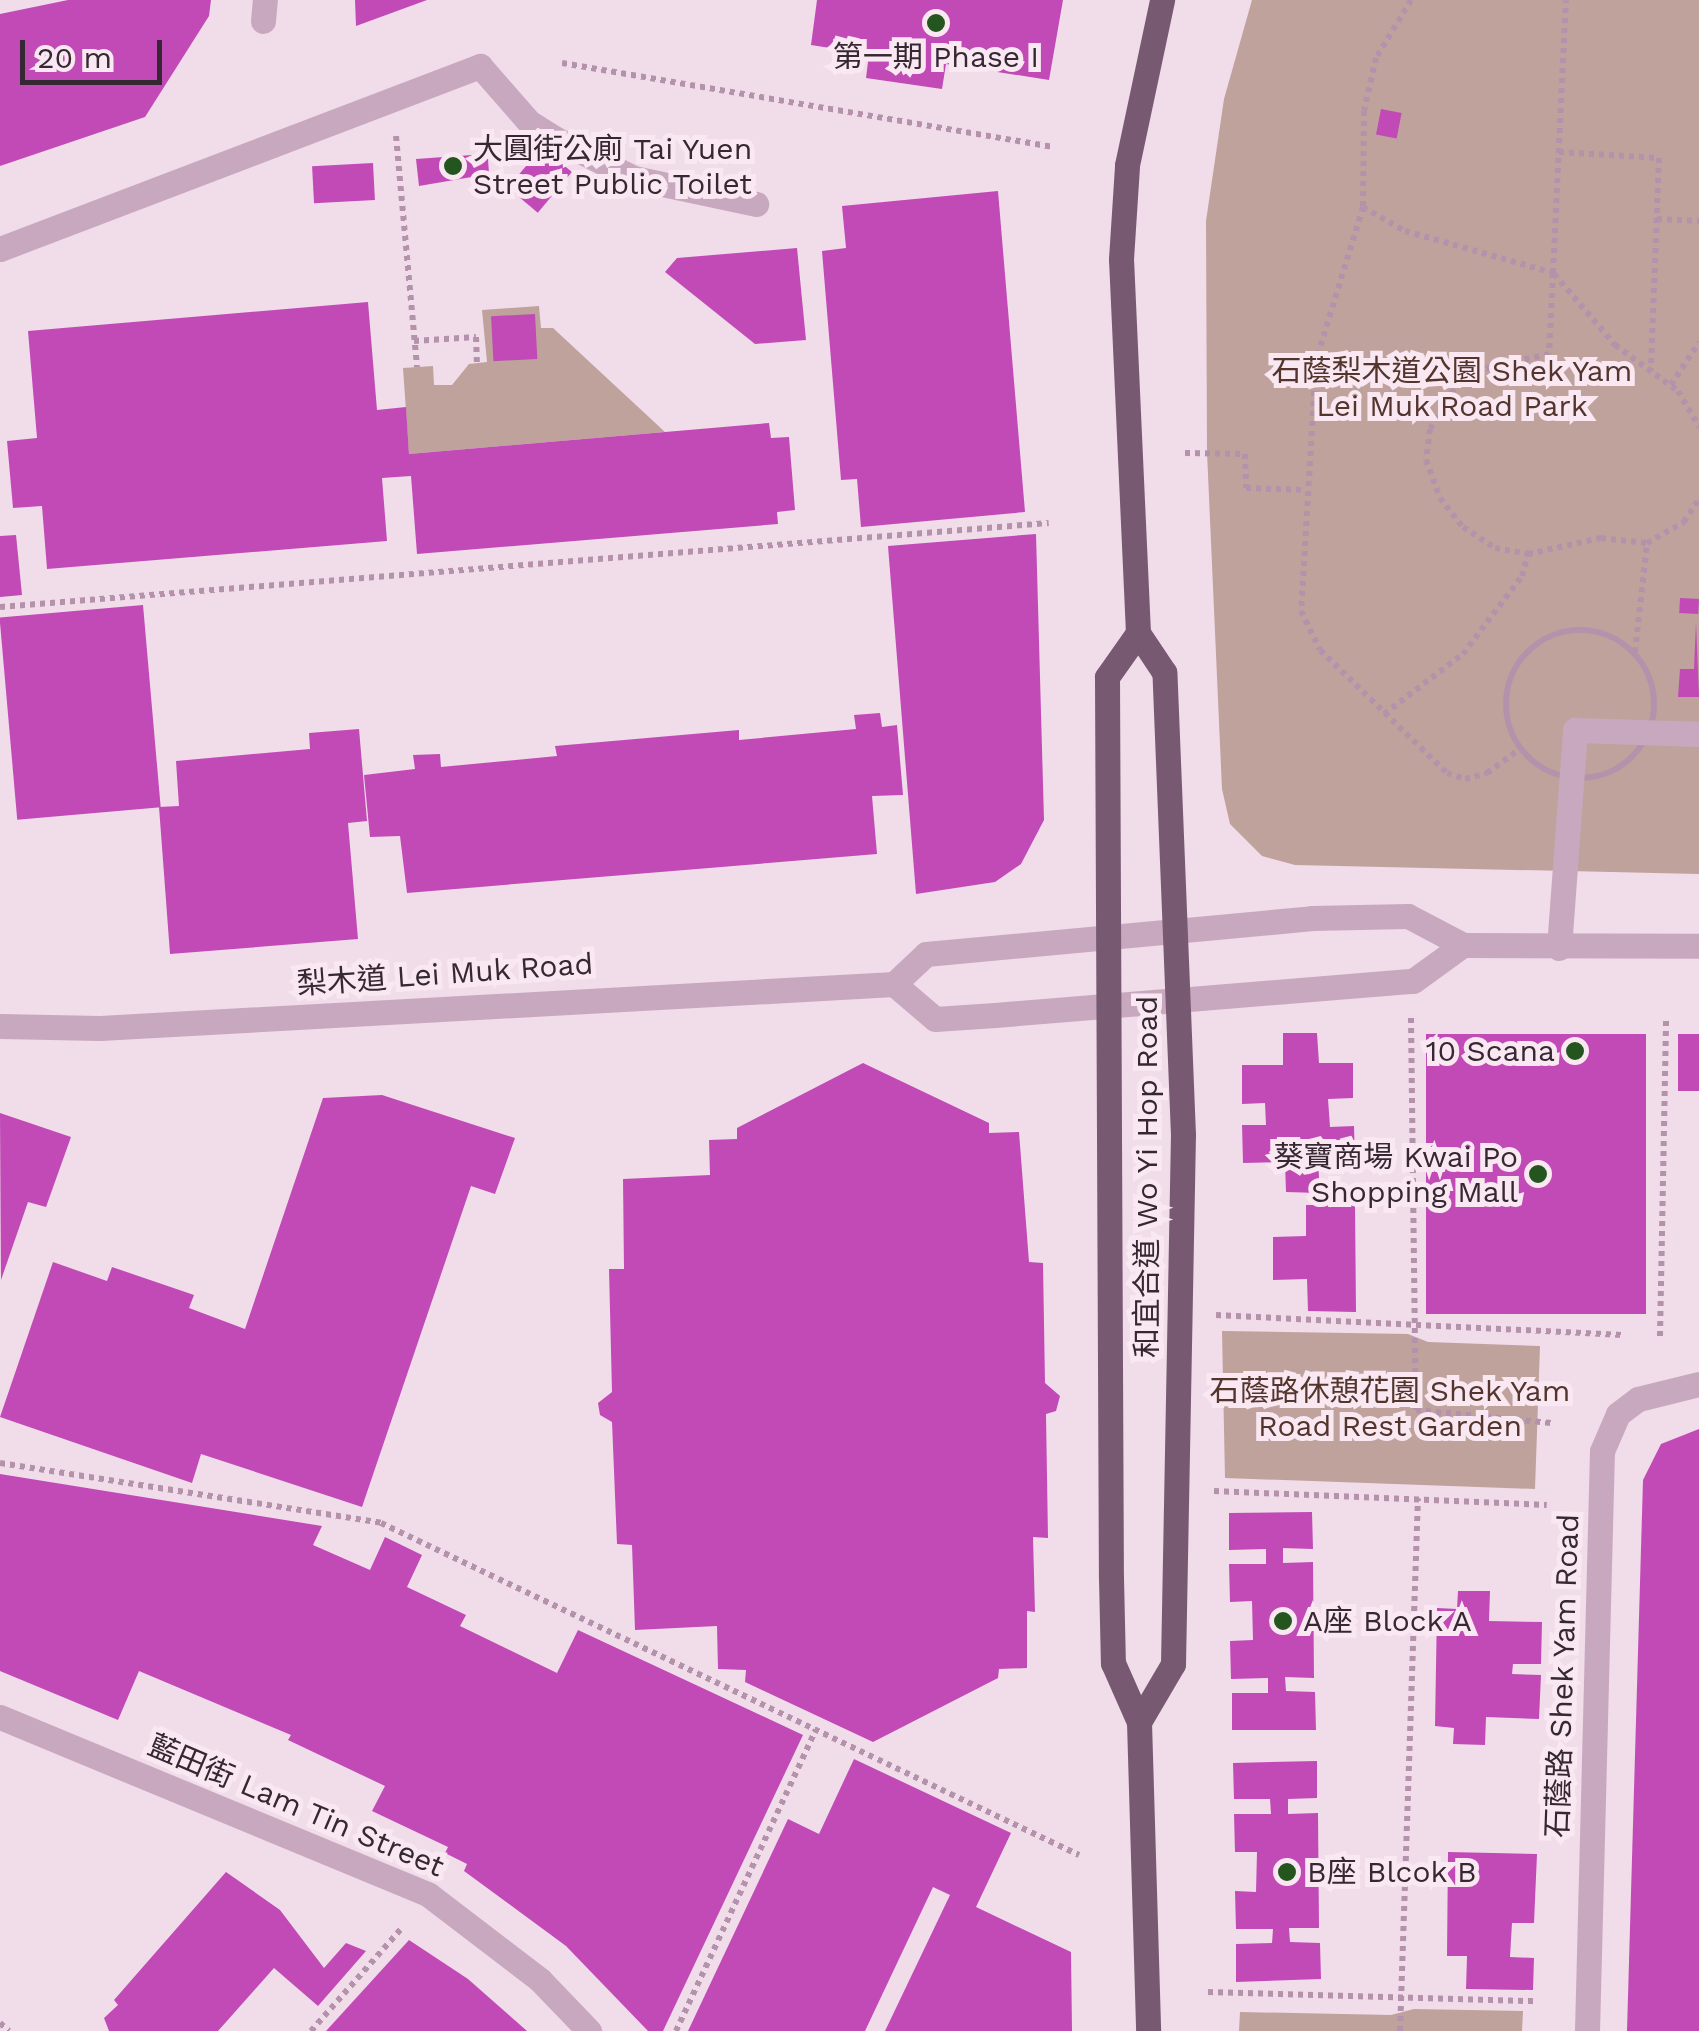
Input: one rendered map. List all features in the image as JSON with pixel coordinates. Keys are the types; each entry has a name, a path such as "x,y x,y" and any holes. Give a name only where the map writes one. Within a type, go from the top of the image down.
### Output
{"main road":[{"name":"和宜合道 Wo Yi Hop Road","path":"1140,1722 1173,1664 1180,997 1164,672 1138,633 1121,259 1127,165 1162,0"},
{"name":"和宜合道 Wo Yi Hop Road","path":"1138,633 1107,677 1108,1006 1113,1663 1140,1722 1148,2031"}],"street":[{"path":"0,249 480,66 529,122 634,178 756,204"},
{"path":"1559,948 1575,730 1699,734"},
{"path":"1463,946 1413,981 935,1018 894,984 926,954 1179,929 1408,916 1463,946 1699,946"},
{"name":"梨木道 Lei Muk Road","path":"0,1026 100,1028 894,984"},
{"name":"石蔭路 Shek Yam Road","path":"1586,2031 1602,1451 1618,1414 1638,1399 1699,1384"},
{"name":"藍田街 Lam Tin Street","path":"0,1717 430,1895 540,1980 589,2031"}],"path":[{"path":"1411,0 1376,58 1364,111 1363,208 1316,362 1304,490 1301,611 1308,634 1447,773 1465,779 1486,773 1521,748"},
{"path":"1566,0 1549,354 1478,370 1453,390 1430,429 1426,460 1440,498 1463,527 1495,548 1528,554 1601,538 1646,542 1684,522 1699,499"},
{"path":"562,62 1052,147"},
{"path":"399,144 417,368"},
{"path":"1558,152 1659,158 1652,371"},
{"path":"1363,208 1406,231 1552,273 1615,345 1672,385 1699,428"},
{"path":"1657,219 1699,221"},
{"path":"414,341 476,336 477,363"},
{"path":"1672,385 1699,342"},
{"path":"1185,453 1245,454 1246,488 1304,490"},
{"path":"0,607 1049,523"},
{"path":"1635,653 1646,542"},
{"path":"1384,714 1464,654 1522,576 1528,554"},
{"path":"1411,1018 1419,1324 1416,1410 1552,1424"},
{"path":"1660,1336 1666,1018"},
{"path":"1209,1314 1624,1335"},
{"path":"0,1463 380,1522 1079,1855"},
{"path":"1209,1490 1547,1505"},
{"path":"1400,2031 1418,1498"},
{"path":"676,2031 816,1730"},
{"path":"310,2031 402,1929"},
{"path":"1208,1992 1537,2001"},
{"path":"0,2023 9,2031"}],"green space":[{"name":"石蔭梨木道公園 Shek Yam Lei Muk Road Park","path":"1252,0 1699,0 1699,874 1295,865 1262,856 1230,824 1222,789 1207,452 1206,221 1224,99"},
{"path":"539,306 541,328 553,328 665,432 409,454 403,368 433,366 434,385 452,385 469,364 487,362 482,310"},
{"name":"石蔭路休憩花園 Shek Yam Road Rest Garden","path":"1222,1331 1408,1334 1428,1342 1540,1346 1535,1489 1225,1478"},
{"path":"1414,2009 1523,2011 1522,2031 1239,2031 1240,2012 1391,2015"}],"building":[{"path":"68,0 211,0 209,16 145,117 0,166 0,14"},
{"path":"355,0 427,0 356,26"},
{"name":"第一期 Phase I","path":"817,0 1063,0 1049,80 946,64 942,89 866,78 869,54 811,45"},
{"path":"1381,109 1402,113 1397,139 1376,135"},
{"path":"542,147 572,172 538,213 508,188"},
{"name":"大圓街公廁 Tai Yuen Street Public Toilet","path":"472,155 488,159 489,174 419,186 416,159"},
{"path":"373,163 375,200 314,203 312,166"},
{"path":"998,191 1025,512 861,527 857,479 841,480 822,251 846,248 842,206"},
{"path":"797,248 806,340 755,344 665,272 677,258"},
{"path":"368,302 377,410 406,407 409,454 769,423 771,438 789,437 795,510 777,512 778,524 417,554 411,476 382,478 387,541 47,569 42,506 13,508 7,441 37,438 28,331"},
{"path":"535,314 537,359 493,361 491,316"},
{"path":"1036,534 1044,820 1021,864 995,882 916,894 888,546"},
{"path":"16,535 22,595 0,597 0,536"},
{"path":"1680,598 1699,599 1698,614 1679,613"},
{"path":"143,605 161,807 17,820 0,618"},
{"path":"1696,622 1699,697 1678,697 1680,669 1694,669"},
{"path":"880,713 882,727 897,725 903,795 872,796 877,854 407,893 400,836 370,837 364,775 415,769 413,755 440,754 441,767 557,756 555,746 739,730 739,740 856,729 854,715"},
{"path":"359,729 367,821 348,823 358,939 170,954 159,807 179,806 176,761 310,749 309,733"},
{"path":"1283,1033 1317,1033 1319,1063 1353,1063 1353,1098 1328,1099 1330,1127 1354,1126 1355,1161 1318,1161 1320,1193 1286,1192 1285,1162 1243,1163 1242,1125 1266,1125 1265,1103 1242,1104 1242,1065 1283,1065"},
{"name":"葵寶商場 Kwai Po Shopping Mall","path":"1426,1034 1646,1034 1646,1314 1426,1314"},
{"path":"1678,1034 1699,1034 1699,1091 1678,1091"},
{"path":"863,1063 989,1123 989,1133 1019,1132 1029,1262 1043,1263 1045,1383 1060,1396 1056,1411 1046,1414 1048,1538 1033,1537 1035,1612 1027,1611 1027,1668 999,1669 998,1678 873,1742 745,1682 746,1670 718,1669 717,1626 635,1630 632,1545 617,1544 612,1422 600,1415 598,1403 612,1392 609,1269 624,1269 623,1179 710,1175 709,1140 737,1139 737,1128"},
{"path":"382,1095 515,1138 495,1194 471,1186 362,1507 201,1454 192,1483 0,1417 53,1262 107,1281 112,1267 194,1295 189,1308 245,1329 323,1098"},
{"path":"0,1113 71,1137 46,1207 28,1202 1,1280"},
{"path":"1306,1205 1355,1205 1356,1312 1308,1311 1307,1279 1273,1280 1273,1237 1306,1236"},
{"path":"1699,1429 1699,2031 1627,2031 1643,1480 1661,1444"},
{"path":"0,1474 322,1526 313,1545 370,1570 385,1537 422,1555 407,1587 466,1615 460,1626 557,1673 578,1630 803,1735 663,2031 648,2031 566,1946 464,1871 467,1864 445,1853 448,1847 372,1811 385,1786 288,1740 291,1735 139,1671 118,1720 0,1671"},
{"name":"A座 Block A","path":"1312,1512 1313,1549 1283,1548 1283,1563 1313,1562 1314,1678 1285,1677 1286,1691 1315,1692 1316,1730 1232,1730 1232,1693 1268,1693 1268,1678 1231,1679 1230,1641 1253,1640 1252,1601 1230,1602 1229,1564 1266,1564 1266,1549 1229,1550 1229,1513"},
{"path":"1458,1591 1490,1591 1489,1621 1542,1622 1541,1664 1513,1664 1512,1674 1541,1675 1539,1719 1486,1717 1485,1745 1453,1744 1454,1728 1435,1726 1437,1608 1457,1609"},
{"path":"854,1759 1011,1833 976,1907 1071,1952 1072,2031 885,2031 950,1895 933,1887 865,2031 688,2031 788,1819 819,1834"},
{"name":"B座 Blcok B","path":"1317,1761 1317,1798 1288,1799 1288,1814 1318,1813 1319,1928 1289,1928 1290,1942 1320,1943 1321,1979 1236,1982 1236,1944 1272,1943 1273,1929 1236,1929 1235,1891 1256,1892 1257,1852 1235,1852 1234,1814 1271,1814 1270,1799 1234,1799 1233,1763"},
{"path":"1448,1852 1537,1854 1534,1923 1512,1923 1510,1957 1534,1958 1533,1990 1466,1989 1467,1956 1447,1956"},
{"path":"226,1872 280,1910 324,1968 346,1943 366,1951 318,2006 274,1968 218,2031 109,2031 104,2018 118,2005 114,2000"},
{"path":"409,1940 468,1979 527,2031 326,2031"}],"place":[{"name":"第一期 Phase I","path":"936,23"},
{"name":"大圓街公廁 Tai Yuen Street Public Toilet","path":"453,166"},
{"name":"10 Scana","path":"1575,1051"},
{"name":"葵寶商場 Kwai Po Shopping Mall","path":"1538,1174"},
{"name":"A座 Block A","path":"1283,1621"},
{"name":"B座 Blcok B","path":"1287,1872"}]}
